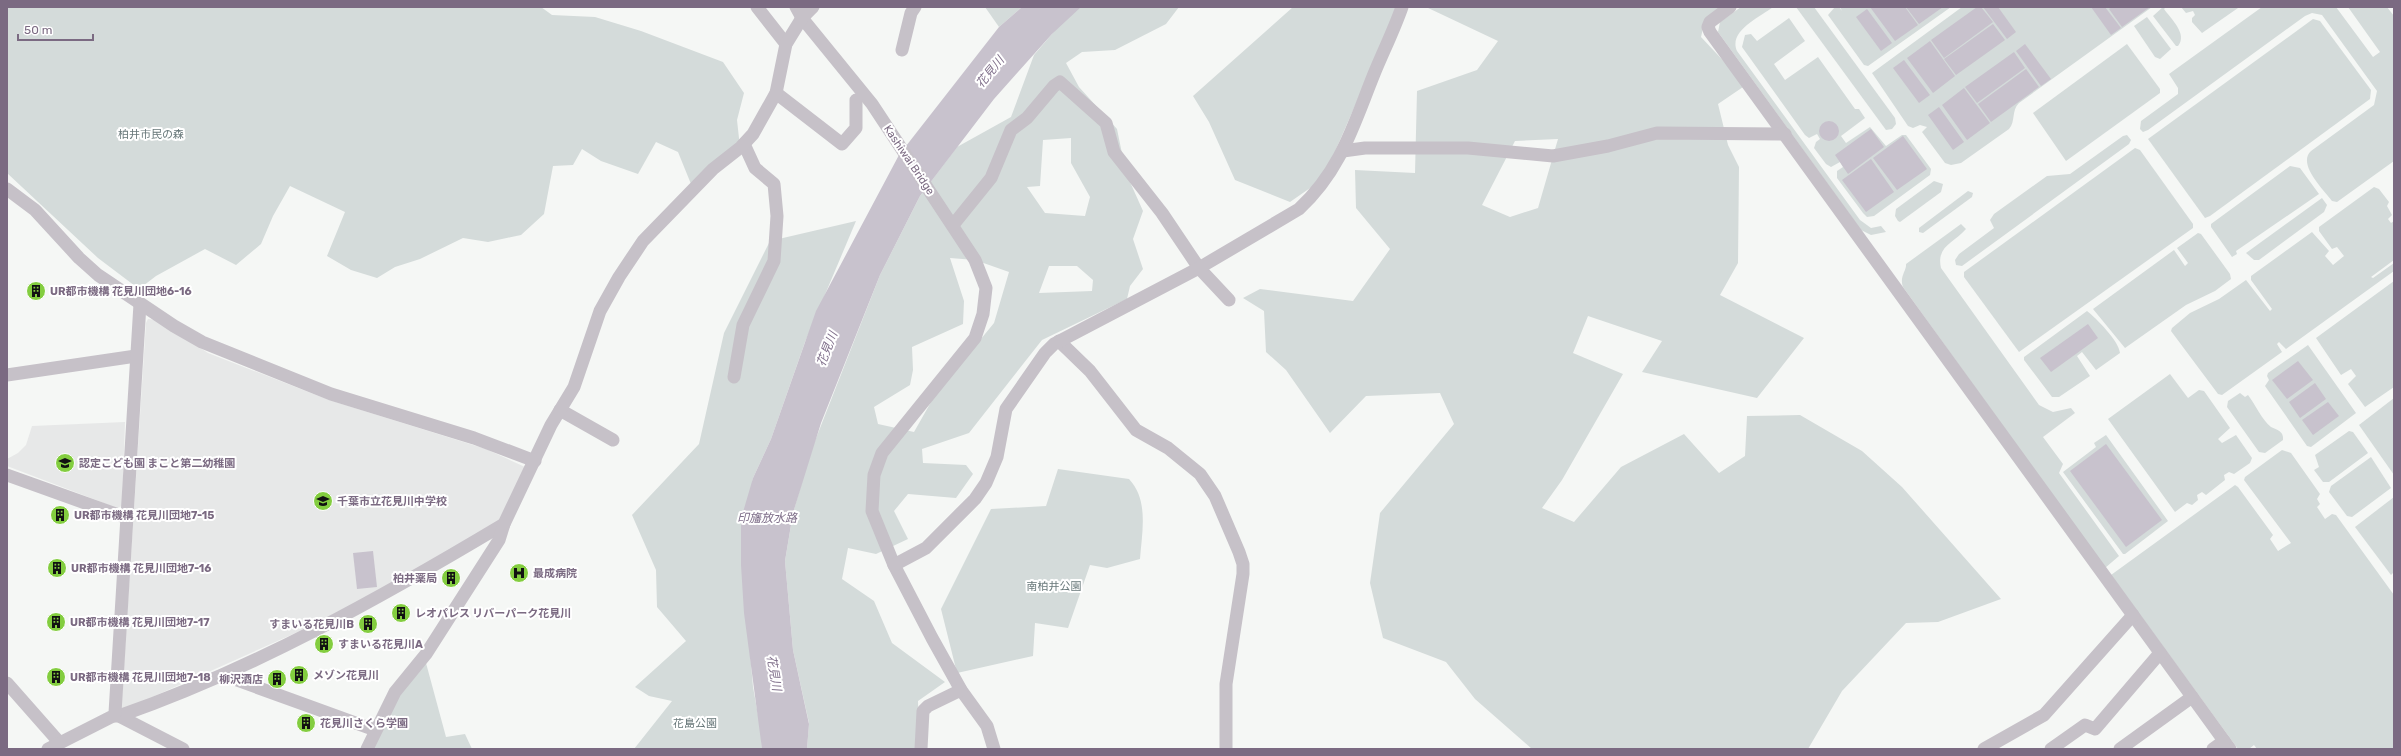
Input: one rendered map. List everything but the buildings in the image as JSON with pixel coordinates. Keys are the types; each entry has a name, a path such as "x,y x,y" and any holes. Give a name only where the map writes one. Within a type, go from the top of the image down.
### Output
{"street":[{"path":"757,7 786,44"},
{"path":"367,749 395,692 426,654 499,540 504,524 560,410 574,387 600,311 643,241 713,169 744,144 753,134 776,93 786,44 799,13 813,7"},
{"path":"902,50 915,7"},
{"path":"894,564 926,548 975,499 986,483 997,458 1006,408 1044,353 1059,342 1199,268 1300,209 1323,185 1342,151 1402,7"},
{"path":"1730,7 1710,22 1708,28 1710,32 2227,745 2213,749"},
{"name":"Kashiwai Bridge","path":"799,13 872,104 975,260 986,288 984,314 975,338 890,442 878,463 874,475 872,511 894,564 961,690 987,726 994,749"},
{"path":"950,221 991,178 1011,130 1027,118 1054,86 1060,82 1106,123 1114,152 1162,213 1199,268 1229,300"},
{"path":"776,93 842,144 856,128 856,100"},
{"path":"1342,151 1365,148 1468,148 1553,156 1608,146 1657,133 1785,134"},
{"path":"734,377 743,325 774,261 777,216 774,184 755,168 744,144"},
{"path":"7,189 35,210 79,258 98,275 140,304 202,342 331,394 474,438 535,461"},
{"path":"116,716 140,304"},
{"path":"1059,342 1090,370 1136,430 1168,448 1200,474 1215,496 1243,564 1243,574 1226,684 1226,749"},
{"path":"7,375 136,356"},
{"path":"560,410 612,440"},
{"path":"7,475 127,518"},
{"path":"48,749 59,742 116,716 223,675 399,586 504,524"},
{"path":"1984,749 2044,715 2133,615"},
{"path":"2051,749 2085,725 2095,729 2160,653"},
{"path":"223,675 375,730"},
{"path":"7,683 59,742"},
{"path":"920,749 923,711 928,706 961,690"},
{"path":"2120,749 2192,697"},
{"path":"116,716 183,749"}],"shaded area":[{"name":"千葉市立花見川中学校","path":"148,319 158,320 208,353 329,400 486,449 525,467 498,525 356,606 121,711 146,323"},
{"name":"認定こども園 まこと第二幼稚園","path":"125,422 122,506 117,508 7,466 7,459 18,453 26,445 32,426"}],"green space":[{"name":"柏井市民の森","path":"7,7 541,7 552,15 595,17 641,31 723,62 744,93 737,120 740,147 691,184 678,152 656,142 638,174 601,161 582,149 573,165 553,166 544,214 521,235 488,242 463,238 420,259 395,267 377,278 351,270 327,256 345,212 290,186 273,216 261,244 236,265 205,249 156,276 139,289 98,258 7,173"},
{"path":"985,7 1022,7 999,27"},
{"path":"1075,7 1179,7 1166,24 1115,50 1082,52 1066,63 1079,87 1117,129 1126,173 1143,211 1133,239 1143,269 1130,286 1127,299 1042,340 969,433 922,449 923,463 966,465 973,474 956,498 908,494 894,511 908,539 876,554 848,548 842,579 874,601 892,643 945,682 918,701 919,749 807,749 809,723 793,650 785,561 793,513 811,451 880,275 920,196 957,147 1011,117 1034,55","holes":["1071,138 1071,163 1090,197 1085,216 1045,213 1027,187 1040,186 1043,140","950,258 975,260 1009,272 994,323 935,395 914,432 878,424 874,407 910,385 913,370 912,347 963,324 964,301","1049,266 1077,266 1093,280 1092,291 1039,293"]},
{"path":"1293,7 1398,7 1323,179 1290,202 1235,180 1209,122 1193,96"},
{"path":"1426,7 1723,7 1705,20 1701,37 1746,85 1718,104 1728,145 1739,167 1738,263 1720,295 1804,338 1757,398 1642,372 1662,341 1588,316 1573,353 1623,374 1562,480 1542,508 1574,522 1621,467 1684,434 1719,473 1745,456 1747,416 1800,415 1862,451 1902,487 2001,599 1938,622 1906,623 1842,691 1808,749 1532,749 1475,699 1446,662 1383,638 1370,583 1380,513 1454,424 1440,393 1366,396 1330,433 1286,370 1266,352 1264,311 1243,298 1260,289 1353,301 1390,249 1356,208 1355,170 1415,173 1417,91 1477,70 1498,41","holes":["1558,139 1538,208 1510,217 1482,205 1515,141"]},
{"path":"1741,7 1773,7 1741,31 1735,44 1737,51 1860,220 1871,228 1881,226 1886,232 1871,235 1861,230 1718,32 1720,22"},
{"path":"1796,7 1814,7 1895,118 1896,124 1892,129 1886,130"},
{"path":"1835,7 1839,7 1842,11 1840,7 1951,7 1868,66 1864,65 1828,15"},
{"path":"1962,7 2152,7 2019,103 2015,109 2009,129 1961,163 1951,165 1945,163 1922,132 1927,127 1920,125 1913,128 1908,126 1872,73"},
{"path":"2163,7 2166,7 2164,9 2180,32 2181,41 2178,46 2176,46 2153,16"},
{"path":"2181,7 2238,8 2202,33 2192,22 2192,18 2195,15 2193,11 2186,13"},
{"path":"2262,7 2336,7 2373,57 2380,52 2348,7 2387,7 2394,16 2394,161 2337,202 2332,201 2313,176 2307,163 2308,156 2311,151 2374,105 2377,91 2322,15 2312,13 2305,16 2148,130 2143,132 2140,129 2141,121 2178,94 2178,88 2169,74"},
{"path":"2147,17 2171,49 2160,59 2155,57 2134,26"},
{"path":"1789,18 1805,41 1774,64 1785,80 1818,57 1855,109 1859,109 1865,118 1841,136 1846,143 1870,127 1886,146 1902,135 1906,135 1931,169 1930,175 1874,216 1867,217 1863,213 1837,178 1837,171 1843,167 1840,162 1831,167 1826,164 1814,148 1816,142 1820,139 1817,134 1809,138 1805,135 1742,47 1745,35 1751,34 1757,41"},
{"path":"2313,19 2320,21 2371,90 2370,99 2210,216 2205,218 2148,139"},
{"path":"2127,44 2160,89 2160,93 2066,161 2033,113"},
{"path":"2127,135 2131,140 2129,144 1962,266 1956,265 1955,260 1959,254 1994,228 1990,220 1994,214 2047,176 2070,174 2123,136"},
{"path":"2135,148 2140,150 2193,224 2193,228 2019,352 1964,277 1964,272"},
{"path":"2290,166 2300,168 2319,194 2236,251 2237,254 2232,257 2211,227 2211,224"},
{"path":"1934,181 1943,184 1941,192 1900,222 1898,221 1895,216 1896,209"},
{"path":"2374,187 2379,189 2389,202 2387,206 2392,215 2388,219 2391,223 2394,221 2394,260 2371,277 2373,278 2394,263 2394,271 2286,349 2279,342 2277,344 2282,352 2222,395 2218,394 2171,331 2172,328 2190,313 2219,299 2246,280 2270,311 2272,309 2251,280 2251,276 2312,232 2329,251 2325,256 2333,265 2344,256 2337,247 2332,249 2319,231 2319,227"},
{"path":"1968,191 1973,193 1972,197 1923,233 1919,232 1919,228"},
{"path":"2322,198 2327,205 2324,212 2259,260 2254,260 2246,253"},
{"name":"花島公園","path":"856,221 805,342 771,439 753,478 741,549 753,687 761,732 762,749 634,749 672,701 649,696 635,687 686,641 657,607 656,570 632,515 699,444 724,333 770,241"},
{"path":"1961,224 1966,229 1944,250 1940,261 1941,268 2039,405 2053,412 2071,408 2075,413 2043,437 2063,464 2059,473 2119,556 2105,568 1903,287 1902,277 1906,264"},
{"path":"2198,233 2201,234 2230,274 2231,279 2215,291 2186,305 2125,348 2093,309 2174,250 2185,266 2188,263 2177,248"},
{"path":"2394,281 2394,387 2365,407 2348,384 2356,376 2351,369 2341,375 2316,338"},
{"path":"2087,311 2101,324 2116,342 2120,353 2096,370 2082,352 2077,356 2090,376 2059,397 2052,397 2024,360 2024,357"},
{"path":"2308,345 2356,413 2311,447 2307,446 2265,386 2269,380 2267,376 2268,373"},
{"path":"2170,374 2188,398 2199,390 2204,391 2230,428 2218,439 2222,443 2236,435 2252,458 2250,463 2234,474 2229,472 2224,475 2225,480 2206,495 2202,492 2197,495 2198,500 2192,505 2187,503 2175,512 2108,419"},
{"path":"2240,393 2245,397 2248,395 2268,424 2280,431 2283,437 2283,440 2265,453 2259,452 2227,407 2228,401"},
{"path":"2394,398 2394,475 2359,425"},
{"path":"2349,431 2353,432 2368,453 2329,482 2323,482 2314,470 2319,467 2315,455"},
{"path":"2106,435 2168,521 2125,554 2123,554 2063,472 2096,447 2094,443"},
{"path":"2282,450 2291,453 2320,494 2317,499 2320,504 2317,507 2325,519 2332,514 2336,515 2394,595 2394,749 2257,749 2254,745 2249,749 2238,749 2111,575 2235,485 2273,535 2270,539 2278,551 2291,543 2244,480 2245,477"},
{"path":"2371,457 2391,488 2352,517 2347,516 2329,492 2331,486"},
{"name":"南柏井公園","path":"1058,469 1129,479 1135,487 1142,506 1143,527 1140,559 1107,568 1090,565 1068,628 1035,623 1033,656 957,673 941,609 991,509 1046,506"},
{"path":"2394,497 2394,572 2391,575 2355,527"},
{"path":"426,663 446,737 465,734 472,749 373,749 397,698"}],"water":[{"name":"印旛放水路","path":"1022,7 1081,7 1052,34 994,99 920,196 880,275 821,423 793,513 785,561 793,650 809,724 807,749 762,749 744,613 741,565 741,519 753,478 771,439 816,311 899,155 999,27"},
{"path":"1870,7 1905,7 1918,25 1895,41"},
{"path":"1906,7 1943,7 1919,24"},
{"path":"1977,7 1981,7 1993,22 1944,58 1931,40"},
{"path":"1983,7 1998,7 2016,32 2007,39"},
{"path":"2091,7 2105,7 2121,28 2111,35"},
{"path":"2112,7 2150,7 2122,27 2109,9"},
{"path":"1867,9 1892,43 1881,51 1856,17"},
{"path":"1993,24 2005,40 1956,75 1944,59"},
{"path":"1930,41 1955,76 1933,93 1907,58"},
{"path":"2025,44 2051,79 2041,86 2016,51"},
{"path":"2014,52 2025,68 1977,103 1965,87"},
{"path":"1904,60 1930,95 1919,103 1893,68"},
{"path":"2026,69 2039,87 1991,122 1978,104"},
{"path":"1964,88 1990,123 1967,140 1942,105"},
{"path":"1939,107 1964,142 1953,150 1928,115"},
{"path":"1829,121 1836,124 1839,131 1836,138 1829,141 1822,138 1819,131 1822,124"},
{"path":"1871,129 1884,147 1848,174 1835,155"},
{"path":"1903,136 1927,169 1897,190 1873,158"},
{"path":"1871,159 1894,192 1866,212 1842,180"},
{"path":"2088,324 2098,338 2051,372 2040,358"},
{"path":"2298,361 2313,380 2287,399 2272,380"},
{"path":"2315,383 2326,399 2300,418 2289,402"},
{"path":"2328,402 2339,416 2313,435 2302,420"},
{"path":"2106,444 2162,520 2126,547 2070,471"},
{"path":"373,551 377,587 357,589 353,553"}],"place":[{"name":"UR都市機構 花見川団地6-16","path":"36,291"},
{"name":"認定こども園 まこと第二幼稚園","path":"65,463"},
{"name":"千葉市立花見川中学校","path":"323,501"},
{"name":"UR都市機構 花見川団地7-15","path":"60,515"},
{"name":"UR都市機構 花見川団地7-16","path":"57,568"},
{"name":"最成病院","path":"519,573"},
{"name":"柏井薬局","path":"451,578"},
{"name":"レオパレス リバーパーク花見川","path":"401,613"},
{"name":"UR都市機構 花見川団地7-17","path":"56,622"},
{"name":"すまいる花見川B","path":"368,624"},
{"name":"すまいる花見川A","path":"324,644"},
{"name":"メゾン花見川","path":"299,675"},
{"name":"UR都市機構 花見川団地7-18","path":"56,677"},
{"name":"柳沢酒店","path":"277,679"},
{"name":"花見川さくら学園","path":"306,723"}],"water label":[{"name":"花見川","path":"990,72"},
{"name":"花見川","path":"827,349"},
{"name":"花見川","path":"774,673"}]}
